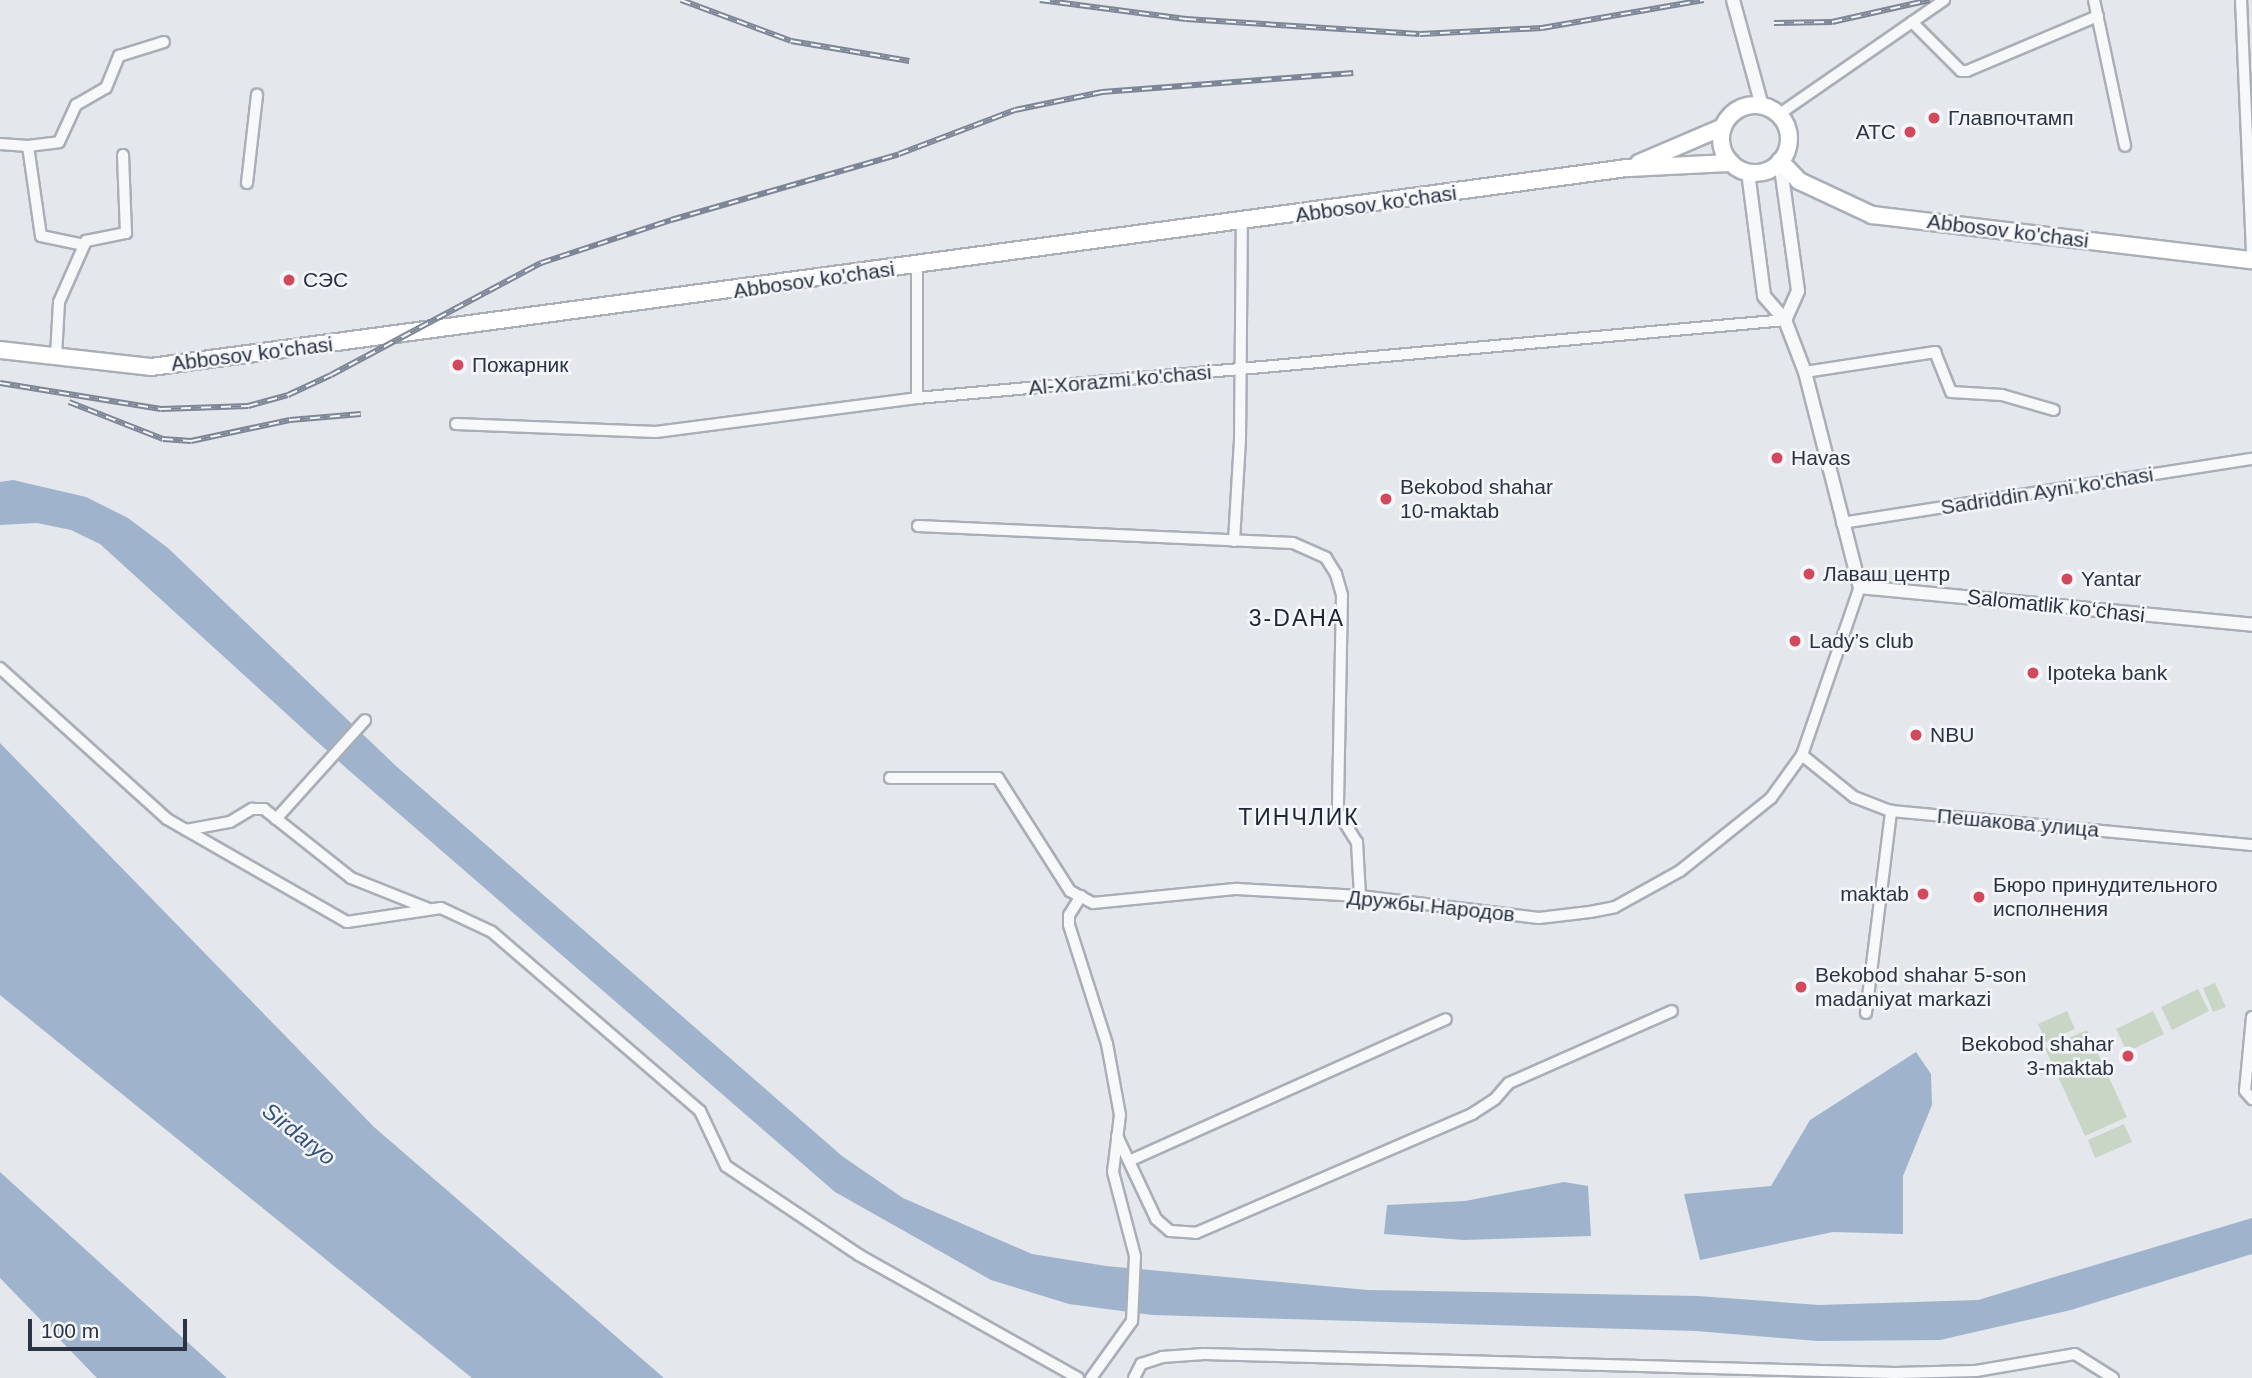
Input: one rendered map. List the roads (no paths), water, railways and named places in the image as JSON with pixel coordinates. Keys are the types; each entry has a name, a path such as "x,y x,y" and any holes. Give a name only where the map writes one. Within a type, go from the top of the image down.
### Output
{"main road":[{"path":"1762,106 1779,115 1788,142 1780,161 1765,171 1748,172 1731,163 1722,146 1723,127 1736,110 1762,106"},
{"name":"Abbosov ko'chasi","path":"1627,168 1723,127"},
{"name":"Abbosov ko'chasi","path":"1780,161 1799,181 1872,215 2252,260"},
{"name":"Abbosov ko'chasi","path":"0,350 151,367 917,266 1627,168 1731,163"}],"street":[{"path":"1733,0 1762,106"},
{"path":"1779,115 1944,0"},
{"path":"2094,0 2124,146"},
{"path":"2241,0 2252,253"},
{"path":"1912,22 1961,71 1967,71 2098,16"},
{"path":"0,144 28,146 59,142 76,105 106,88 119,56 164,42"},
{"path":"247,183 257,96"},
{"path":"28,146 41,236 84,245 126,233 123,155"},
{"path":"1780,161 1798,291 1785,320"},
{"path":"1748,172 1763,296 1785,320 1805,372 1860,587"},
{"path":"1234,541 1241,369 1241,222"},
{"path":"56,356 59,302 84,245"},
{"path":"917,266 917,398"},
{"name":"Al-Xorazmi ko'chasi","path":"456,424 656,432 917,398 1785,320"},
{"path":"1805,372 1935,352 1951,392 2002,395 2054,410"},
{"name":"Sadriddin Ayni ko'chasi","path":"1842,523 2252,459"},
{"path":"918,526 1293,543 1326,558 1336,574 1342,595 1338,813 1357,842 1360,896"},
{"name":"Salomatlik ko‘chasi","path":"1860,587 2252,625"},
{"name":"Дружбы Народов","path":"1081,897 1113,904 1237,889 1360,896 1539,918 1615,907 1680,872 1730,835 1771,798 1802,755 1860,587"},
{"path":"0,668 105,765 186,830 347,922 441,908 492,932 700,1111 726,1166 859,1255 1078,1378"},
{"path":"276,818 365,720"},
{"name":"Пешакова улица","path":"1802,755 1854,797 1891,811 2252,845"},
{"path":"890,778 998,778 1070,891 1081,897 1069,915 1069,925 1107,1044 1120,1115 1113,1172 1135,1256 1132,1321 1091,1378"},
{"path":"186,830 230,822 253,809 264,809 351,878 430,910"},
{"path":"1866,1013 1891,811"},
{"path":"1117,1136 1163,1227 1179,1233 1203,1231 1472,1114 1496,1099 1509,1083 1672,1011"},
{"path":"2252,1017 2245,1090 2252,1099"},
{"path":"1129,1161 1446,1019"},
{"path":"1134,1378 1141,1364 1162,1357 1204,1354 1895,1373 1976,1370 2075,1354 2113,1378"}],"water":[{"path":"13,480 86,497 128,518 168,548 396,766 842,1156 903,1198 1032,1254 1106,1266 1368,1290 1698,1296 1819,1305 1978,1300 2252,1218 2252,1254 2071,1310 1940,1340 1818,1341 1696,1331 1152,1315 1069,1304 991,1280 835,1192 345,767 100,544 71,530 37,523 0,525 0,482"},
{"name":"Sirdaryo","path":"0,743 374,1127 664,1378 472,1378 0,995"},
{"path":"1916,1052 1931,1074 1932,1105 1903,1176 1903,1234 1833,1232 1700,1260 1684,1194 1771,1186 1810,1120"},
{"path":"0,1172 227,1378 97,1378 0,1278"},
{"path":"1564,1182 1588,1186 1591,1236 1464,1240 1384,1234 1387,1205 1465,1201"}],"railway":[{"path":"681,0 791,41 909,61"},
{"path":"1040,0 1186,19 1420,34 1542,28 1704,0"},
{"path":"1774,23 1832,22 1930,0"},
{"path":"0,383 161,409 248,406 288,395 331,375 541,263 671,220 899,154 1015,110 1102,92 1353,73"},
{"path":"69,402 163,439 191,441 290,420 361,414"}],"place":[{"name":"Главпочтамп","path":"1934,118"},
{"name":"АТС","path":"1910,132"},
{"name":"СЭС","path":"289,280"},
{"name":"Пожарник","path":"458,365"},
{"name":"Havas","path":"1777,458"},
{"name":"Bekobod shahar 10-maktab","path":"1386,499"},
{"name":"Лаваш центр","path":"1809,574"},
{"name":"Yantar","path":"2067,579"},
{"name":"Lady’s club","path":"1795,641"},
{"name":"Ipoteka bank","path":"2033,673"},
{"name":"NBU","path":"1916,735"},
{"name":"maktab","path":"1923,894"},
{"name":"Бюро принудительного исполнения","path":"1979,897"},
{"name":"Bekobod shahar 5-son madaniyat markazi","path":"1801,987"},
{"name":"Bekobod shahar 3-maktab","path":"2128,1056"}],"district":[{"name":"3-DAHA","path":"1297,618"},
{"name":"ТИНЧЛИК","path":"1299,817"}]}
